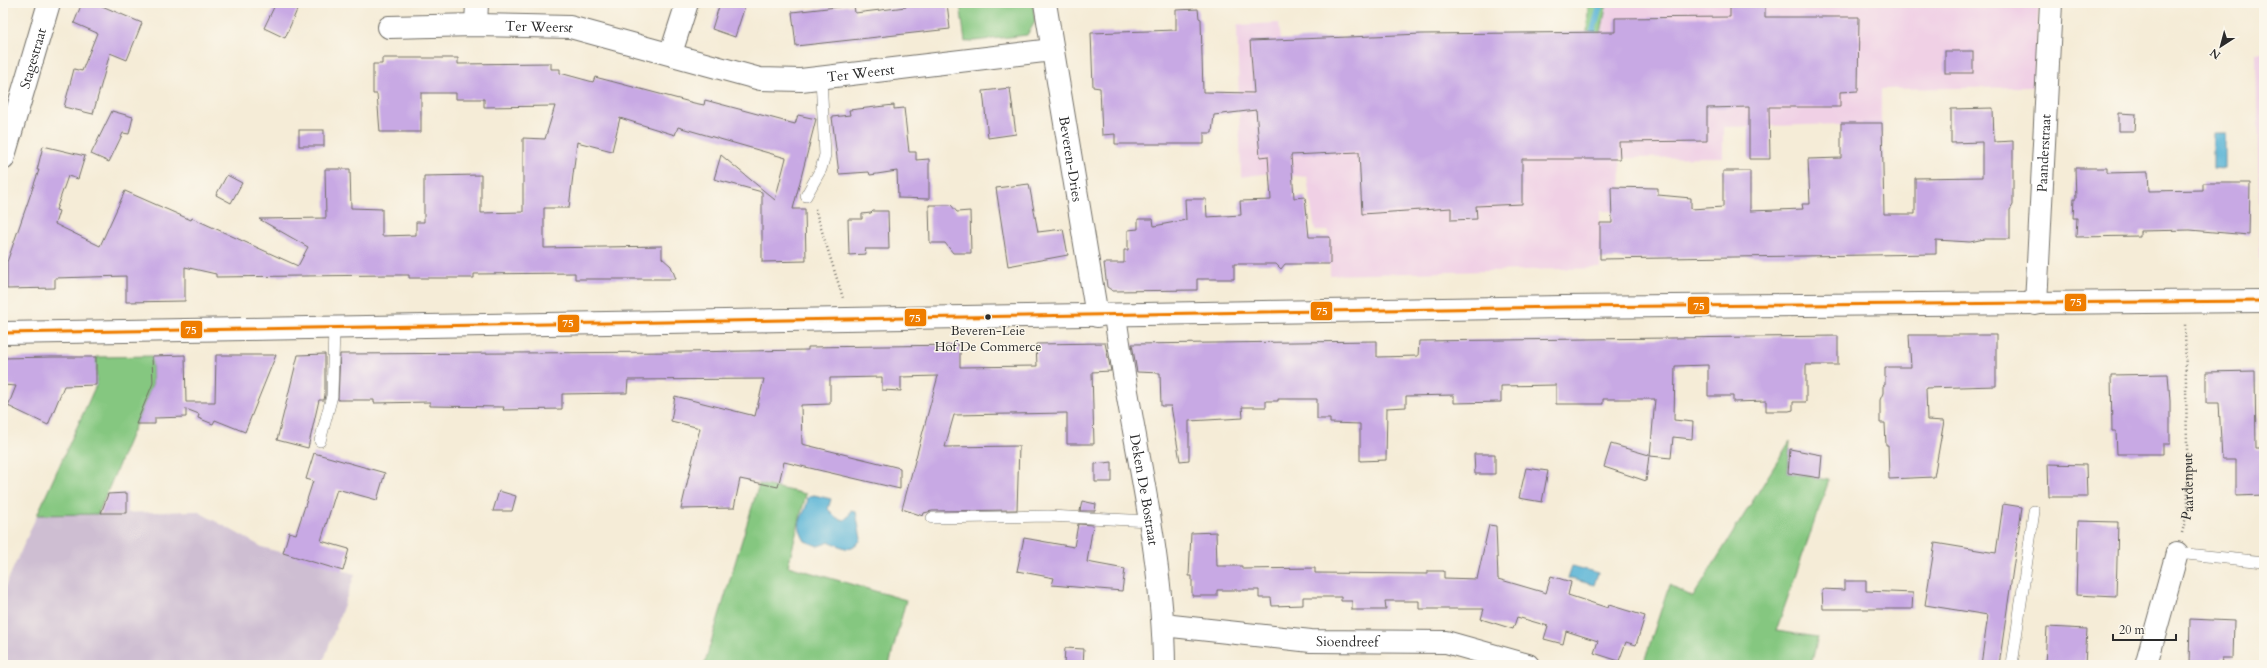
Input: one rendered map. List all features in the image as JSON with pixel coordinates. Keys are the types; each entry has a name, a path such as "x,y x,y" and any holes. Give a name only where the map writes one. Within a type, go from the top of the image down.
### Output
{"street":[{"name":"Stagestraat","path":"3,159 49,3"},
{"path":"476,25 477,3"},
{"path":"671,54 687,3"},
{"name":"Beveren-Dries","path":"1045,3 1052,50 1106,315"},
{"name":"Paanderstraat","path":"2036,304 2051,3"},
{"name":"Ter Weerst","path":"389,27 476,25 570,27 760,79 781,81 821,78 1052,50"},
{"path":"3,333 334,329 818,319 1562,307 2264,302"},
{"name":"Deken De Bostraat","path":"1106,315 1150,522 1163,625 1164,665"},
{"path":"2146,665 2177,553"},
{"name":"Sioendreef","path":"1163,625 1311,641 1446,642 1528,665"}],"lane":[{"path":"806,196 821,169 825,155 821,78"},
{"path":"320,441 332,396 334,329"},
{"path":"2012,665 2034,511"},
{"path":"932,518 1048,516 1150,522"},
{"path":"2177,553 2264,562"}],"path":[{"path":"806,196 813,202 843,298"},
{"name":"Paardenput","path":"2177,553 2188,509 2185,302"}],"shaded area":[{"path":"1607,3 2039,3 2033,87 1881,89 1881,123 1723,127 1723,157 1620,158 1622,211 1600,211 1600,268 1330,275 1329,231 1315,231 1307,177 1269,173 1241,177 1237,25 1279,23 1281,40 1601,32"},
{"path":"2256,53 2264,53 2264,259 2260,260"},
{"path":"197,511 262,547 355,574 322,665 3,665 3,591 37,515"}],"green space":[{"path":"960,3 1033,3 1035,22 1027,35 965,42"},
{"path":"1588,3 1607,3 1601,33 1587,33"},
{"path":"152,356 153,383 98,514 37,515 96,385 96,357"},
{"path":"1790,441 1788,473 1829,480 1776,631 1818,637 1811,665 1643,665 1669,585 1693,597"},
{"path":"759,484 806,494 788,566 906,600 889,665 704,665"}],"water":[{"path":"2213,133 2225,133 2225,169 2213,168"},
{"path":"814,495 831,499 828,509 837,518 844,520 849,516 851,510 856,512 861,539 857,544 853,547 847,548 830,542 818,546 805,541 801,534 800,523 808,497"},
{"path":"1572,566 1598,573 1594,585 1568,578"}],"building":[{"path":"82,3 95,3 142,23 127,60 110,53 93,114 64,107 74,69 82,71 97,33 74,23"},
{"path":"276,3 300,3 285,38 264,28"},
{"path":"720,3 746,3 735,37 712,29"},
{"path":"906,3 926,3 926,5 947,3 950,29 796,46 792,12 854,5 855,13 906,7"},
{"path":"1730,4 1765,4 1765,17 1859,17 1858,91 1840,92 1840,107 1769,107 1770,159 1749,159 1749,107 1707,108 1707,141 1619,142 1620,159 1522,159 1522,204 1476,206 1477,219 1451,220 1451,208 1362,214 1359,152 1291,155 1294,198 1305,197 1309,237 1330,237 1330,264 1285,264 1281,269 1276,264 1234,264 1234,279 1197,279 1197,290 1113,291 1107,287 1104,263 1124,263 1124,250 1128,250 1128,230 1138,229 1138,219 1153,219 1154,226 1186,220 1185,199 1206,199 1207,217 1241,215 1240,201 1271,200 1268,156 1260,157 1256,110 1214,115 1212,133 1204,133 1204,144 1115,144 1115,134 1102,135 1100,88 1093,87 1091,33 1176,30 1176,10 1198,9 1199,18 1201,19 1203,92 1254,93 1250,41 1422,34 1615,32 1615,18 1730,17"},
{"path":"1945,51 1973,51 1973,73 1945,73"},
{"path":"382,58 458,58 458,64 551,63 551,69 560,69 560,73 593,82 595,77 694,103 704,105 705,100 795,124 798,115 816,119 793,209 805,209 806,261 762,262 762,192 714,179 721,155 775,200 786,158 678,127 675,135 620,118 612,151 577,142 569,208 544,208 544,248 662,246 662,258 671,266 676,279 575,279 575,273 474,274 474,278 409,278 409,275 216,277 216,274 185,267 185,301 126,302 126,276 55,278 55,288 7,289 7,262 39,170 37,170 43,146 85,156 78,179 68,176 56,210 59,211 55,224 100,246 125,191 191,220 192,218 298,266 308,247 259,219 326,218 325,169 350,169 351,208 382,209 382,236 416,235 416,222 424,222 424,176 481,175 481,213 523,212 523,138 545,139 555,106 484,107 484,99 456,99 456,93 421,93 421,132 380,132 377,94 373,94 373,64 382,64"},
{"path":"1010,88 1016,134 988,138 983,91"},
{"path":"894,105 894,109 904,108 909,152 916,152 916,160 929,159 929,199 898,198 897,171 870,175 869,172 839,174 832,117 850,115 849,110"},
{"path":"1993,108 1994,142 2013,141 2013,205 2010,210 2010,239 1984,239 1970,242 1936,240 1936,254 1600,259 1600,223 1612,223 1611,187 1658,188 1658,195 1691,198 1691,209 1723,207 1723,171 1750,171 1750,211 1803,209 1802,204 1810,204 1808,159 1841,158 1841,123 1882,123 1884,214 1915,214 1915,178 1982,177 1982,142 1951,143 1951,109"},
{"path":"112,111 133,117 129,134 123,133 109,162 91,154"},
{"path":"2119,113 2136,114 2135,131 2119,131"},
{"path":"299,130 324,130 324,146 299,146"},
{"path":"2075,168 2107,168 2107,173 2148,172 2149,191 2203,190 2203,183 2250,183 2249,235 2190,230 2140,231 2140,236 2076,237 2077,218 2073,218 2074,199 2076,199"},
{"path":"227,175 242,183 231,203 216,195"},
{"path":"1029,184 1038,232 1063,229 1068,255 1008,266 996,188"},
{"path":"929,205 951,205 957,212 970,211 971,253 953,253 945,243 930,243"},
{"path":"873,211 888,211 889,249 865,249 866,254 849,255 848,219 862,219 862,214 871,213"},
{"path":"1909,335 1996,335 1996,386 1926,388 1927,420 1944,421 1934,477 1889,479 1888,445 1886,445 1885,423 1880,423 1880,400 1883,393 1883,385 1885,385 1885,367 1911,367"},
{"path":"1838,336 1838,365 1806,365 1806,402 1793,402 1793,410 1789,411 1766,411 1766,401 1733,402 1733,396 1708,396 1708,365 1675,366 1674,420 1693,422 1692,439 1673,437 1671,458 1650,456 1655,399 1603,399 1603,404 1556,404 1556,385 1501,386 1501,402 1454,403 1454,395 1406,396 1406,407 1387,408 1386,460 1360,461 1360,424 1330,423 1330,419 1317,419 1317,399 1278,399 1278,401 1266,401 1266,407 1242,407 1243,418 1189,421 1189,460 1180,461 1171,406 1161,406 1160,373 1137,372 1132,344 1377,341 1377,357 1418,356 1419,341"},
{"path":"1105,343 1111,371 1092,372 1094,444 1067,444 1067,413 954,415 945,447 1019,446 1017,510 932,511 924,513 923,516 902,509 938,376 901,377 901,391 882,390 882,377 830,378 830,404 801,405 802,444 900,468 900,489 784,462 778,487 740,479 734,508 681,509 700,428 671,421 675,396 755,416 764,379 628,380 627,393 562,394 562,409 503,410 504,407 430,406 430,402 374,403 374,400 338,400 340,354 684,352 808,350 808,347 960,345 960,367 1037,366 1036,344"},
{"path":"325,354 325,395 324,400 319,400 308,448 277,440 298,355"},
{"path":"185,355 186,402 215,402 216,355 276,355 245,432 215,420 213,424 198,418 199,414 186,409 186,417 155,418 155,424 136,424 153,383 152,356"},
{"path":"96,357 96,385 64,386 48,425 8,406 16,386 3,385 3,358"},
{"path":"2255,371 2256,449 2264,449 2264,495 2236,496 2236,460 2222,460 2219,403 2206,403 2206,372"},
{"path":"2168,374 2170,401 2170,444 2163,444 2163,454 2117,454 2116,431 2112,431 2111,375"},
{"path":"1611,444 1649,455 1646,481 1604,467"},
{"path":"1790,449 1822,455 1820,478 1788,473"},
{"path":"314,453 385,473 377,500 337,489 321,541 349,549 343,571 283,553 289,532 296,534 313,481 306,479"},
{"path":"1474,454 1495,454 1495,474 1475,474"},
{"path":"1112,462 1112,482 1095,482 1095,464"},
{"path":"2048,464 2086,465 2087,497 2049,497"},
{"path":"1526,468 1548,471 1542,502 1519,498"},
{"path":"499,491 516,496 512,511 493,511"},
{"path":"127,493 127,513 101,513 108,494"},
{"path":"1082,501 1096,504 1095,511 1080,511"},
{"path":"2003,504 2022,507 1999,665 1981,665 1988,615 1925,605 1935,543 1996,553"},
{"path":"2078,521 2118,522 2116,597 2076,595"},
{"path":"1078,524 1093,525 1087,562 1125,569 1122,591 1052,585 1054,578 1017,571 1024,538 1074,547"},
{"path":"1489,525 1496,526 1498,579 1546,593 1551,576 1571,582 1568,595 1608,608 1609,605 1645,616 1636,645 1626,642 1619,661 1594,653 1598,641 1566,631 1563,644 1544,639 1548,626 1517,617 1513,629 1481,619 1484,609 1419,609 1419,601 1385,601 1386,610 1352,610 1352,601 1341,601 1341,597 1303,597 1303,605 1272,606 1271,598 1259,598 1259,590 1217,590 1217,596 1192,596 1192,576 1189,576 1191,533 1216,532 1217,566 1242,566 1242,569 1315,568 1315,573 1428,574 1428,571 1444,571 1444,578 1477,579"},
{"path":"1844,581 1866,581 1866,591 1913,593 1912,609 1823,609 1822,589 1844,590"},
{"path":"2190,619 2234,621 2233,658 2222,658 2221,665 2189,665"},
{"path":"2047,627 2087,629 2085,665 2045,665"},
{"path":"1065,648 1084,649 1083,665 1064,665"}],"waterway":[{"path":"1593,31 1601,3"}],"transit line":[{"name":"75","path":"3,333 1563,307 2264,301"}],"place":[{"name":"Beveren-Leie Hof De Commerce","path":"988,317"}]}
